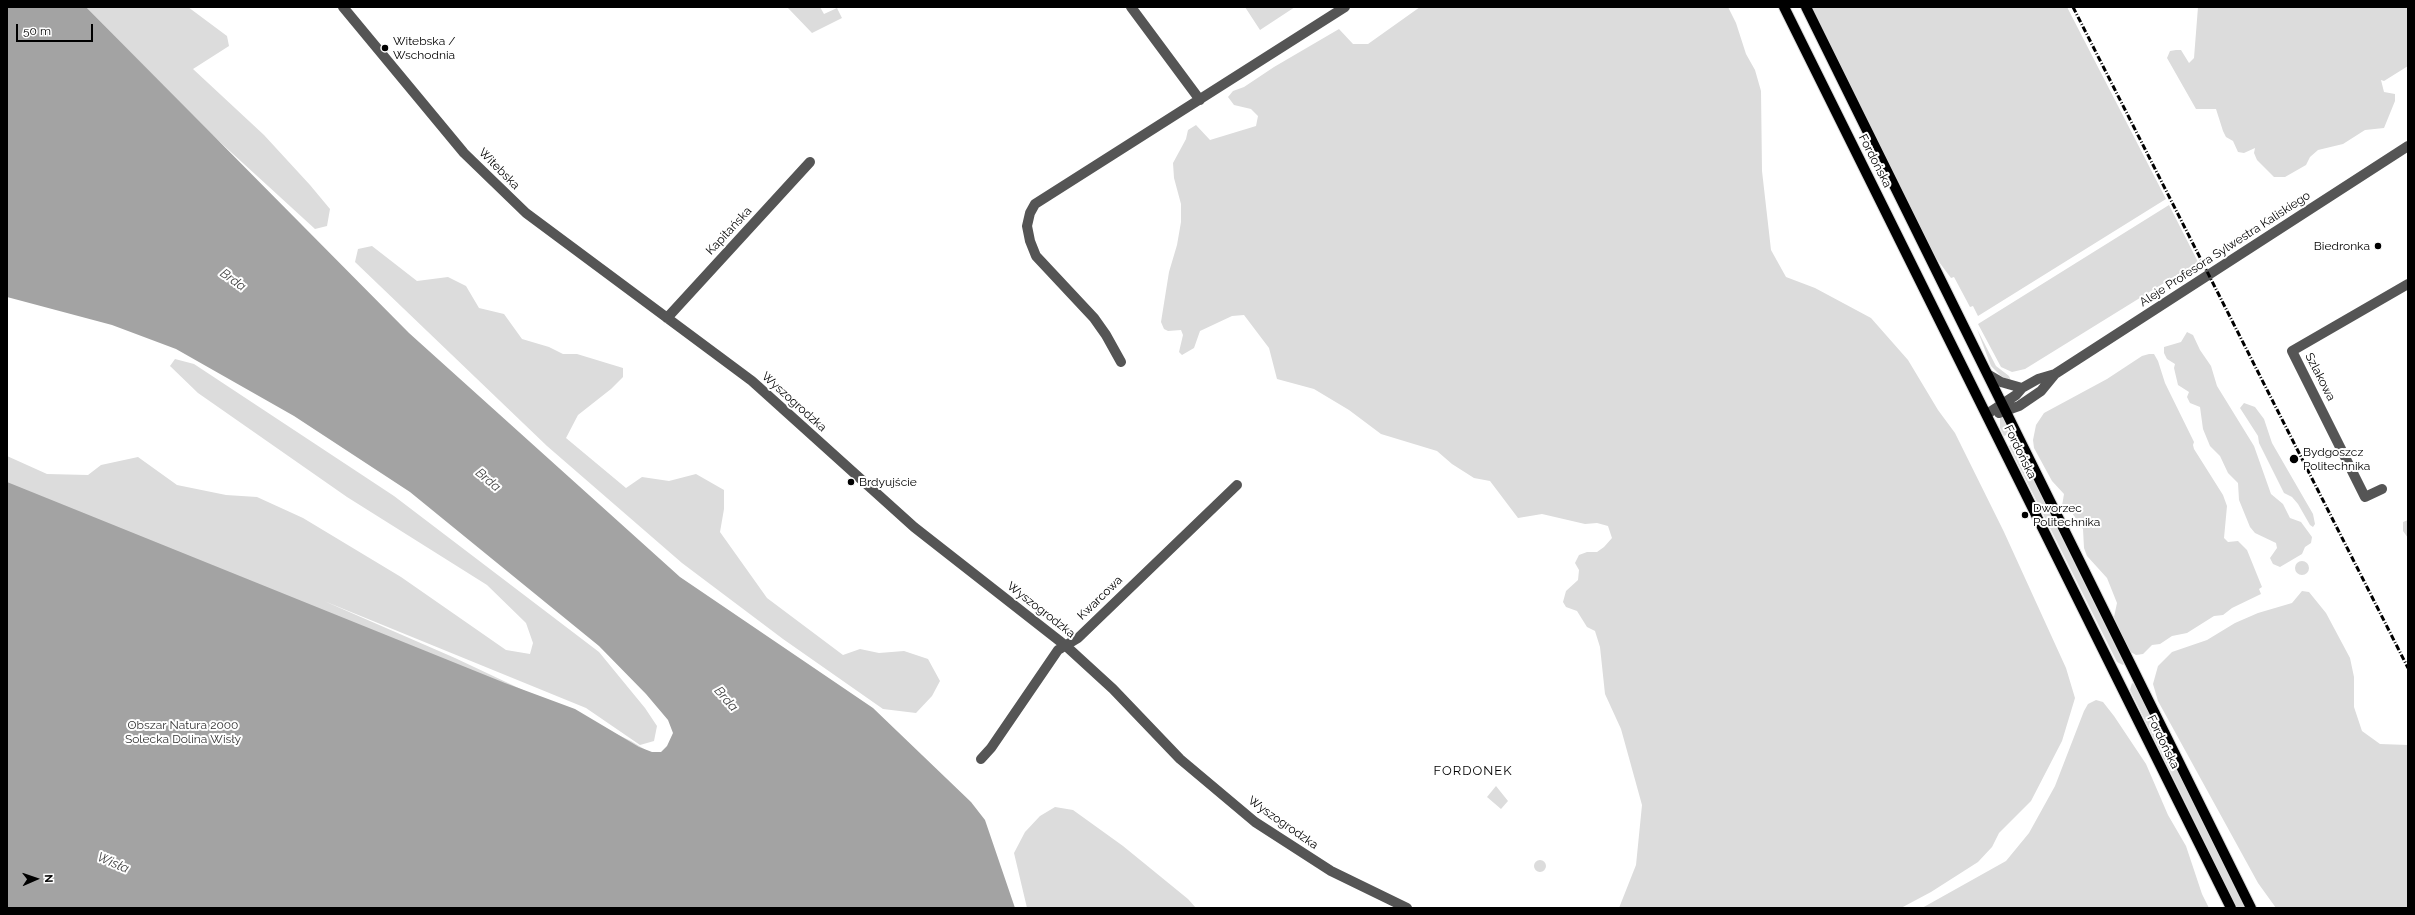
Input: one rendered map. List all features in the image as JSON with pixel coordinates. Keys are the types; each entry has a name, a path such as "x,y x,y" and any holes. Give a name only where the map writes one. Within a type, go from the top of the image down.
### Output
{"main road":[{"name":"Fordońska","path":"1784,7 2231,908"},
{"name":"Fordońska","path":"1806,7 2251,908"}],"street":[{"name":"Witebska","path":"343,7 436,120 504,194 526,213 666,318"},
{"path":"1132,7 1200,100"},
{"path":"1120,362 1106,335 1094,318 1036,256 1028,232 1030,213 1043,197 1200,100 1345,7"},
{"name":"Aleje Profesora Sylwestra Kaliskiego","path":"2005,408 2022,388 2038,379 2055,374 2408,146"},
{"name":"Kapitańska","path":"666,318 810,162"},
{"name":"Szlakowa","path":"2382,489 2366,497 2292,351 2408,284"},
{"name":"Wyszogrodzka","path":"666,318 752,381 914,527 1066,646 1112,689 1185,763 1255,822 1327,869 1407,908"},
{"name":"Aleje Profesora Sylwestra Kaliskiego","path":"1987,414 2005,408 2041,392 2055,374"},
{"path":"1989,375 2001,382 2022,388"},
{"name":"Kwarcowa","path":"981,759 991,748 1058,650 1078,638 1233,484"}],"green space":[{"path":"86,7 188,7 227,36 229,46 193,69 264,135 310,185 330,209 327,226 315,229 209,132"},
{"path":"787,7 820,7 824,14 837,8 842,18 812,33"},
{"path":"1245,7 1295,7 1260,30"},
{"path":"1420,7 1728,7 1736,23 1746,54 1755,70 1761,91 1762,171 1771,250 1786,277 1815,288 1871,318 1908,360 1938,410 1955,433 2004,532 2066,668 2075,698 2062,741 2031,801 1999,833 1992,847 1978,862 1931,892 1901,908 1619,908 1636,865 1642,805 1621,729 1605,694 1600,647 1595,631 1587,627 1577,611 1566,607 1563,602 1566,591 1578,580 1579,570 1575,563 1579,555 1587,552 1597,552 1604,547 1612,538 1608,526 1597,523 1585,524 1542,514 1518,518 1490,481 1474,478 1452,464 1437,451 1381,434 1349,410 1314,389 1277,379 1269,348 1244,315 1232,316 1200,331 1194,348 1182,355 1179,352 1183,335 1181,330 1168,331 1164,329 1161,322 1169,272 1177,245 1181,222 1181,204 1174,178 1173,163 1186,139 1188,130 1196,125 1210,140 1256,126 1258,116 1251,109 1234,105 1228,97 1233,91 1244,87 1274,67 1339,29 1353,44 1368,44"},
{"path":"1812,7 2067,7 2166,199 1978,316 1973,306 1970,307 1954,277 1951,278 1936,258"},
{"path":"2198,7 2408,7 2408,66 2384,81 2381,80 2384,92 2395,94 2395,101 2384,128 2365,130 2343,144 2318,150 2310,157 2306,165 2285,177 2274,177 2257,160 2254,153 2255,148 2244,153 2238,152 2233,141 2226,137 2216,109 2196,109 2167,58 2170,51 2181,50 2189,63 2194,58"},
{"path":"2169,205 2198,262 2025,369 2012,372 2001,367 1978,324"},
{"path":"372,246 417,281 448,277 466,286 479,308 504,314 522,339 549,347 563,354 577,354 623,368 623,377 611,389 578,415 566,438 626,488 642,477 669,481 696,474 724,490 724,509 720,532 767,598 843,655 860,649 879,653 904,651 928,659 940,681 932,696 916,713 883,709 783,639 682,563 547,446 355,262 358,249"},
{"path":"1977,329 1996,366 2009,376 2011,381 2001,376 1991,366"},
{"path":"2187,332 2193,335 2200,350 2211,366 2217,386 2254,446 2271,494 2283,504 2290,518 2301,522 2312,537 2311,543 2305,547 2302,554 2280,567 2273,564 2270,558 2277,548 2276,543 2255,533 2250,527 2239,500 2238,483 2228,473 2220,456 2210,446 2203,429 2200,407 2190,403 2187,397 2189,392 2178,385 2174,368 2175,364 2167,359 2164,353 2164,347 2181,342"},
{"path":"2154,354 2158,361 2165,383 2194,442 2194,449 2223,495 2227,506 2224,538 2228,542 2238,541 2247,550 2262,587 2259,589 2261,594 2232,608 2223,615 2214,616 2187,633 2172,636 2160,644 2152,645 2143,654 2136,655 2129,651 2114,617 2117,603 2107,578 2087,556 2084,548 2083,529 2070,510 2062,506 2064,494 2052,481 2034,448 2033,440 2036,425 2044,413 2107,379 2142,356"},
{"name":"Obszar Natura 2000 Solecka Dolina Wisły","path":"175,359 194,364 394,496 599,652 645,708 657,726 654,741 640,745 586,708 324,601 455,658 631,741 905,908 7,908 7,456 47,474 88,475 101,465 138,457 177,485 226,495 257,497 303,518 401,577 506,650 530,654 533,643 526,623 487,585 347,497 198,393 170,366"},
{"path":"2244,403 2255,407 2264,419 2272,443 2313,514 2315,524 2313,527 2310,525 2298,504 2292,497 2284,493 2259,443 2258,436 2240,408"},
{"path":"2000,417 2003,418 2011,433 2004,436 2000,428"},
{"path":"2015,443 2124,664 2123,665 2117,662 2009,446"},
{"path":"2408,520 2408,538 2403,531 2403,522"},
{"path":"2302,561 2307,563 2309,568 2307,573 2302,575 2297,573 2295,568 2297,563"},
{"path":"2302,591 2309,592 2326,613 2350,658 2354,677 2354,707 2362,731 2380,744 2408,745 2408,908 2276,908 2258,883 2158,701 2153,684 2158,666 2172,652 2207,640 2235,623 2258,613 2292,603"},
{"path":"2132,683 2135,685 2245,908 2237,908 2130,690"},
{"path":"2096,700 2103,702 2114,716 2146,764 2168,815 2186,846 2202,894 2209,908 1922,908 2006,861 2029,833 2055,786 2084,711 2088,704"},
{"path":"1496,786 1508,801 1501,809 1487,797"},
{"path":"1055,807 1073,810 1123,846 1188,899 1196,908 1027,908 1014,853 1025,832 1040,816"},
{"path":"1538,860 1542,860 1546,866 1542,872 1538,872 1534,868 1534,864"}],"water":[{"path":"7,7 86,7 409,333 680,577 873,708 971,802 985,820 1015,908 7,908 7,482 505,683 575,709 639,747 652,752 661,752 667,746 673,733 668,720 646,694 599,646 410,492 294,416 176,349 112,325 7,297"}],"railway":[{"path":"2073,7 2408,668"}],"place":[{"name":"Witebska / Wschodnia","path":"385,48"},
{"name":"Biedronka","path":"2378,246"},
{"name":"Bydgoszcz Politechnika","path":"2294,459"},
{"name":"Brdyujście","path":"851,482"},
{"name":"Dworzec Politechnika","path":"2025,515"}],"district":[{"name":"FORDONEK","path":"1473,771"}],"water label":[{"name":"Brda","path":"233,280"},
{"name":"Brda","path":"488,480"},
{"name":"Brda","path":"726,699"},
{"name":"Wisła","path":"113,863"}]}
